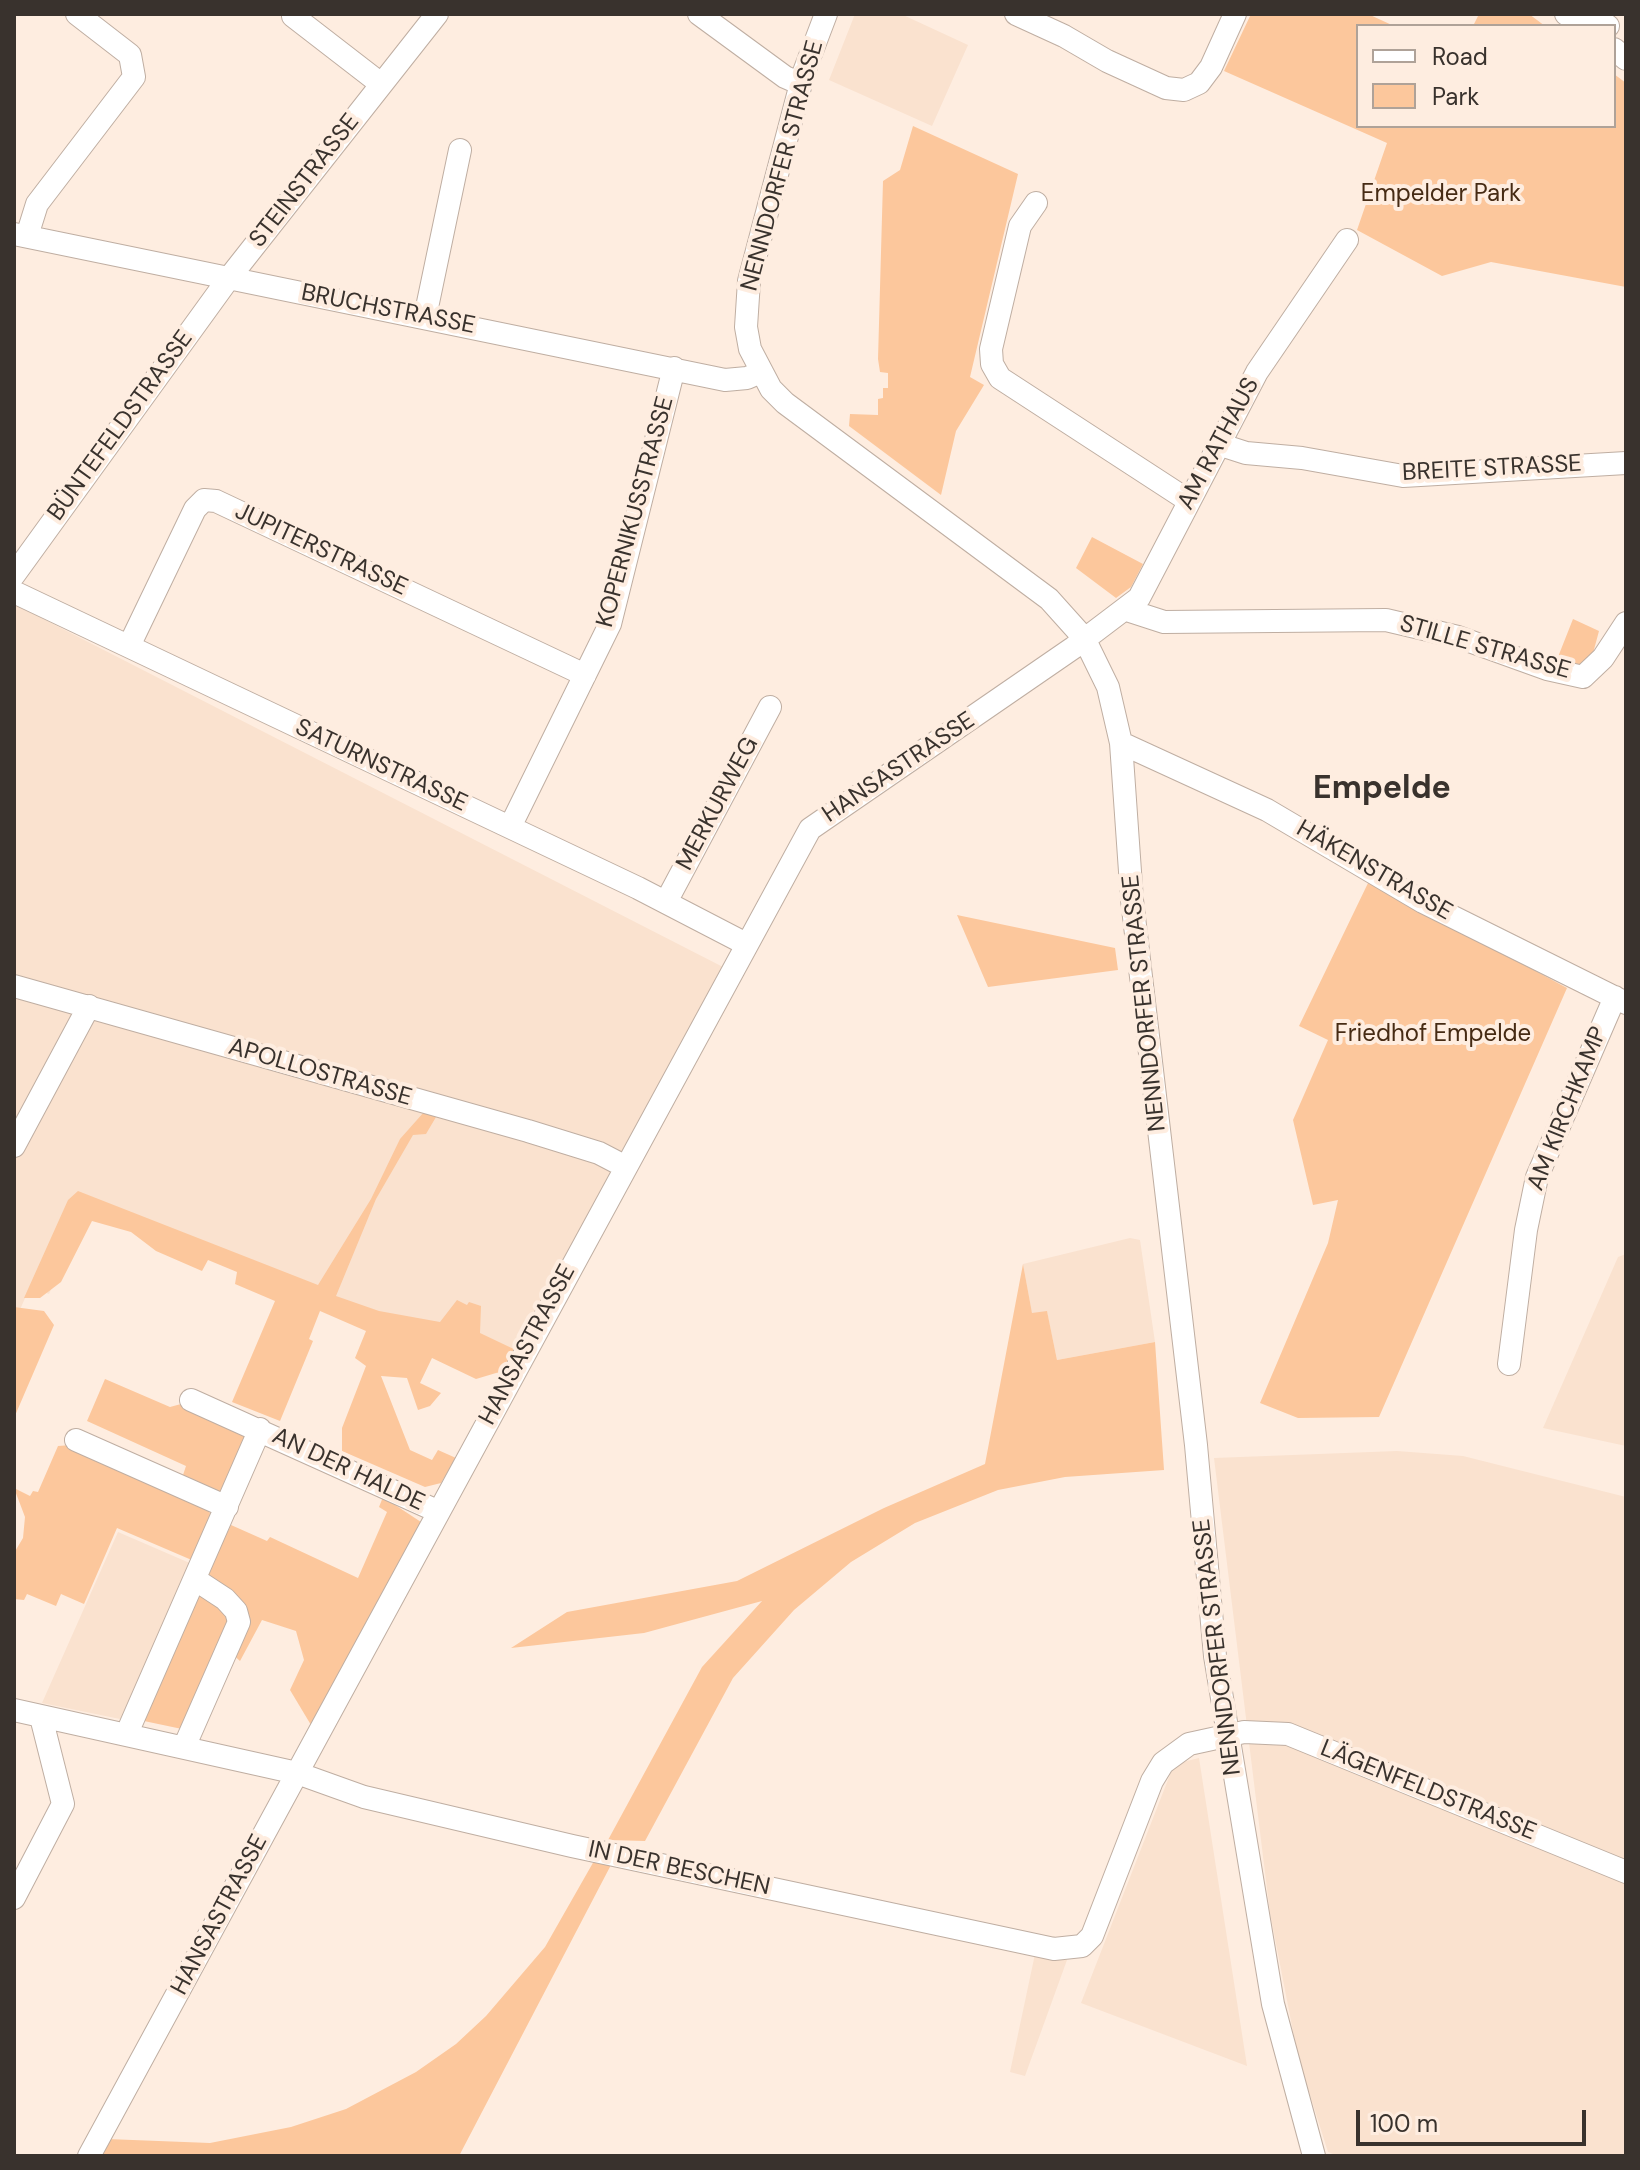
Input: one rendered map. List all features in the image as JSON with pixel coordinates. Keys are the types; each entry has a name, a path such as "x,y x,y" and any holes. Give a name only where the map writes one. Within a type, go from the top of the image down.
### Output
{"street":[{"path":"21,235 37,204 134,77 130,55 77,14"},
{"name":"STEINSTRASSE","path":"229,278 437,14"},
{"path":"699,14 785,77 801,84"},
{"name":"NENNDORFER STRASSE","path":"826,14 801,84 745,305 750,349 761,372 785,403 1049,599 1084,638 1108,687 1121,743 1132,900 1196,1445 1212,1632 1273,2004 1314,2156"},
{"path":"1016,14 1166,88 1184,90 1199,83 1211,67 1235,14"},
{"path":"293,16 381,84"},
{"path":"425,317 460,150"},
{"path":"1036,203 1020,226 991,349 992,364 1000,378 1189,501"},
{"name":"BRUCHSTRASSE","path":"21,235 725,380 747,378 761,372"},
{"name":"AM RATHAUS","path":"1084,638 1127,610 1139,598 1257,372 1347,240"},
{"name":"BÜNTEFELDSTRASSE","path":"14,575 229,278"},
{"name":"KOPERNIKUSSTRASSE","path":"510,827 610,624 674,368"},
{"name":"BREITE STRASSE","path":"1218,444 1246,453 1302,458 1403,476 1626,463"},
{"name":"JUPITERSTRASSE","path":"129,646 195,509 204,500 216,501 585,675"},
{"name":"SATURNSTRASSE","path":"14,592 666,902 746,944"},
{"name":"STILLE STRASSE","path":"1127,610 1164,622 1386,620 1458,637 1547,669 1583,677 1603,658 1626,623"},
{"name":"HANSASTRASSE","path":"89,2156 624,1166 810,829 1084,638"},
{"name":"MERKURWEG","path":"666,902 770,707"},
{"name":"HÄKENSTRASSE","path":"1121,743 1267,810 1423,902 1620,1000"},
{"name":"APOLLOSTRASSE","path":"14,986 340,1081 528,1131 599,1153 624,1166"},
{"name":"AM KIRCHKAMP","path":"1509,1364 1526,1230 1537,1177 1620,1000"},
{"path":"14,1146 89,1006"},
{"name":"AN DER HALDE","path":"191,1400 437,1511"},
{"name":"AN DER HALDE","path":"127,1733 260,1429"},
{"path":"76,1440 227,1507"},
{"path":"185,1745 239,1622 236,1611 225,1599 196,1580"},
{"name":"IN DER BESCHEN","path":"14,1710 185,1745 297,1773 364,1797 572,1846 1070,1950 1082,1946 1092,1936 1152,1781 1163,1763 1189,1744 1227,1736"},
{"path":"14,1898 63,1804 41,1717"},
{"name":"LÄGENFELDSTRASSE","path":"1227,1736 1244,1732 1288,1734 1626,1872"}],"shaded area":[{"path":"855,14 901,14 968,45 932,126 829,80"},
{"path":"14,604 723,967 503,1376 92,1200 49,1294 30,1287 14,1323"},
{"path":"1130,1238 1140,1240 1155,1342 1057,1360 1047,1312 1032,1314 1023,1264"},
{"path":"1626,1254 1626,1446 1543,1428 1618,1257"},
{"path":"1397,1451 1463,1456 1626,1497 1626,2156 1338,2156 1328,2152 1298,2057 1270,1913 1214,1458"},
{"path":"118,1532 192,1564 127,1715 120,1719 42,1703"},
{"path":"1199,1758 1247,2066 1081,2003 1171,1772 1179,1763"},
{"path":"1035,1954 1067,1960 1025,2076 1010,2072"}],"green space":[{"name":"Empelder Park","path":"1251,14 1368,14 1390,24 1356,24 1356,128 1616,128 1616,76 1626,83 1626,287 1491,262 1442,276 1357,230 1387,143 1224,71"},
{"path":"1479,14 1529,14 1542,24 1474,24"},
{"path":"913,126 1018,174 970,377 984,385 956,431 941,495 849,426 850,414 878,415 878,399 883,398 883,388 888,388 888,373 880,372 878,359 883,181 900,170"},
{"path":"1092,537 1143,564 1131,587 1116,598 1076,568"},
{"path":"1573,619 1599,631 1592,657 1580,667 1556,662"},
{"name":"Friedhof Empelde","path":"1369,881 1567,988 1379,1417 1298,1418 1260,1403 1328,1243 1338,1200 1313,1205 1293,1120 1328,1040 1299,1026"},
{"path":"957,915 1115,948 1118,970 988,987"},
{"path":"424,1112 436,1117 426,1134 413,1135 376,1199 336,1296 379,1311 440,1322 457,1300 467,1305 469,1302 481,1306 480,1333 520,1352 506,1370 476,1379 432,1358 420,1383 441,1393 430,1406 418,1410 407,1378 381,1376 410,1450 432,1460 438,1450 456,1458 441,1483 425,1487 342,1451 342,1428 366,1366 355,1358 366,1331 320,1311 309,1339 313,1341 280,1421 232,1402 275,1301 235,1284 237,1272 208,1260 202,1271 156,1251 131,1232 92,1221 61,1282 40,1298 24,1298 68,1200 78,1191 318,1285 371,1199 400,1139"},
{"path":"1023,1264 1032,1313 1047,1311 1057,1360 1155,1342 1164,1470 1065,1477 998,1490 915,1523 851,1562 794,1610 733,1678 645,1841 608,1840 702,1667 762,1601 644,1633 511,1648 567,1612 737,1581 884,1508 985,1464"},
{"path":"14,1307 44,1311 54,1325 14,1418"},
{"path":"105,1379 170,1407 181,1404 243,1430 245,1439 221,1493 182,1478 186,1466 87,1421"},
{"path":"72,1445 207,1508 212,1517 194,1561 117,1528 84,1604 61,1594 56,1606 27,1594 24,1600 14,1599 14,1553 23,1538 25,1517 14,1488 30,1496 33,1491 38,1492 58,1446"},
{"path":"383,1497 424,1524 311,1725 290,1690 304,1660 296,1631 262,1620 240,1661 231,1653 245,1620 206,1576 231,1525 267,1541 270,1537 358,1578 387,1512 379,1507"},
{"path":"199,1594 214,1598 230,1622 182,1729 144,1721"},
{"path":"594,1861 612,1863 459,2156 97,2156 107,2139 210,2143 291,2127 346,2109 416,2072 456,2044 486,2016 545,1947"}],"district":[{"name":"Empelde","path":"1382,790"}]}
